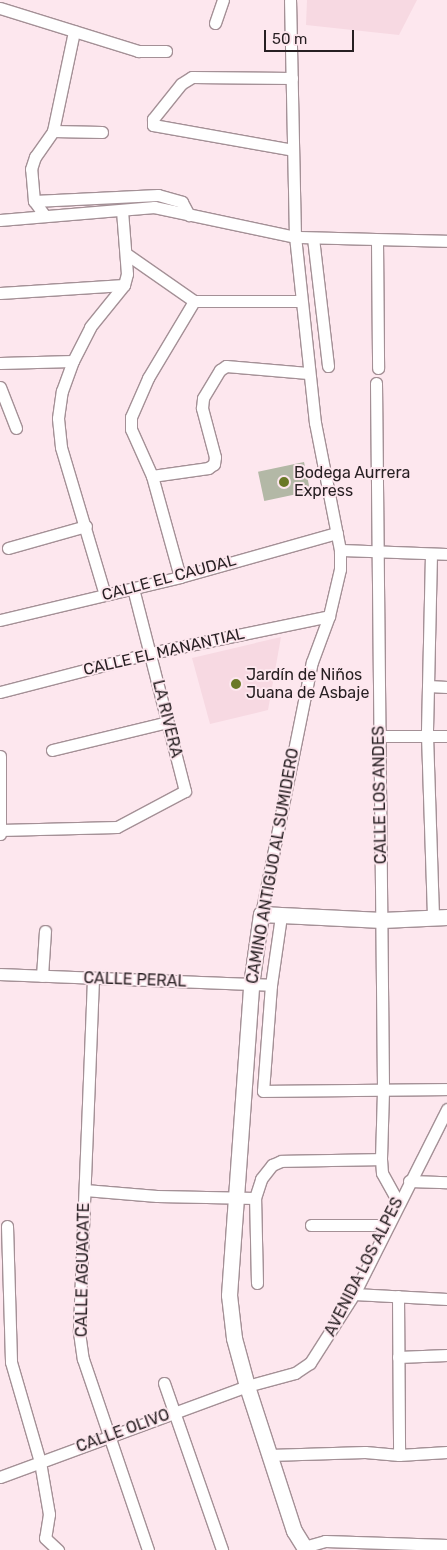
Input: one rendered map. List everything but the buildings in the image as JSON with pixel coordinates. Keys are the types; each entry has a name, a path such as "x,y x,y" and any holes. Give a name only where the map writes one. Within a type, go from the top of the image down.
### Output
{"main road":[{"path":"261,914 382,920 440,917"},
{"name":"CAMINO ANTIGUO AL SUMIDERO","path":"261,914 251,984 233,1198 229,1295 234,1338 246,1386 294,1531 305,1549"}],"street":[{"path":"215,23 222,0"},
{"name":"CAMINO ANTIGUO AL SUMIDERO","path":"261,914 312,662 329,616 340,569 340,550 308,373 295,237 290,0"},
{"path":"1,11 138,50 166,51"},
{"path":"45,216 34,201 31,169 35,157 53,131 74,32"},
{"path":"292,78 192,77 181,84 153,119 153,125 293,150"},
{"path":"53,131 102,132"},
{"path":"34,201 158,195 182,202 189,215"},
{"path":"0,220 154,208 295,237 377,241 447,241"},
{"path":"105,595 61,447 58,418 62,392 73,361 90,327 124,285 128,255 122,210"},
{"path":"313,238 328,366"},
{"path":"377,241 378,368"},
{"path":"128,255 194,301 301,301"},
{"path":"0,293 124,285"},
{"path":"180,577 152,476 131,429 131,417 148,378 194,301"},
{"path":"0,363 73,361"},
{"path":"152,476 208,468 214,464 202,408 203,398 220,370 226,366 308,373"},
{"name":"CALLE LOS ANDES","path":"376,383 380,552 379,736 383,1091 381,1159 384,1179 398,1202"},
{"path":"0,387 16,428"},
{"path":"8,548 86,526"},
{"name":"CALLE EL CAUDAL","path":"0,620 180,577 337,532"},
{"path":"340,550 447,554"},
{"path":"431,554 427,735 440,917"},
{"name":"LA RIVERA","path":"0,831 117,827 185,791 133,589"},
{"name":"CALLE EL MANANTIAL","path":"0,692 151,653 329,616"},
{"path":"428,686 447,687"},
{"path":"52,750 168,722"},
{"path":"379,736 447,736"},
{"path":"0,831 1,756"},
{"path":"281,916 271,985 263,1091 447,1089"},
{"path":"42,976 45,931"},
{"name":"CALLE PERAL","path":"0,974 271,985"},
{"name":"CALLE AGUACATE","path":"93,979 79,1332 83,1359 148,1550"},
{"name":"AVENIDA LOS ALPES","path":"246,1386 295,1373 310,1363 354,1294 386,1225 447,1109"},
{"path":"257,1283 255,1198 261,1179 272,1164 281,1161 381,1159"},
{"path":"409,1181 447,1182"},
{"path":"85,1190 255,1198"},
{"path":"310,1225 386,1225"},
{"path":"7,1226 10,1362 40,1462 49,1514 45,1538 58,1550"},
{"path":"354,1294 447,1299"},
{"path":"398,1296 399,1455"},
{"path":"398,1357 447,1355"},
{"path":"164,1383 222,1550"},
{"name":"CALLE OLIVO","path":"0,1477 246,1386"},
{"path":"269,1455 365,1452 399,1455 447,1452"},
{"path":"305,1549 325,1541 441,1547"}],"shaded area":[{"path":"307,0 417,0 399,35 306,25"},
{"name":"Jardín de Niños Juana de Asbaje","path":"281,637 268,710 210,724 192,658"}],"place":[{"name":"Bodega Aurrera Express","path":"284,482"},
{"name":"Jardín de Niños Juana de Asbaje","path":"236,684"}]}
